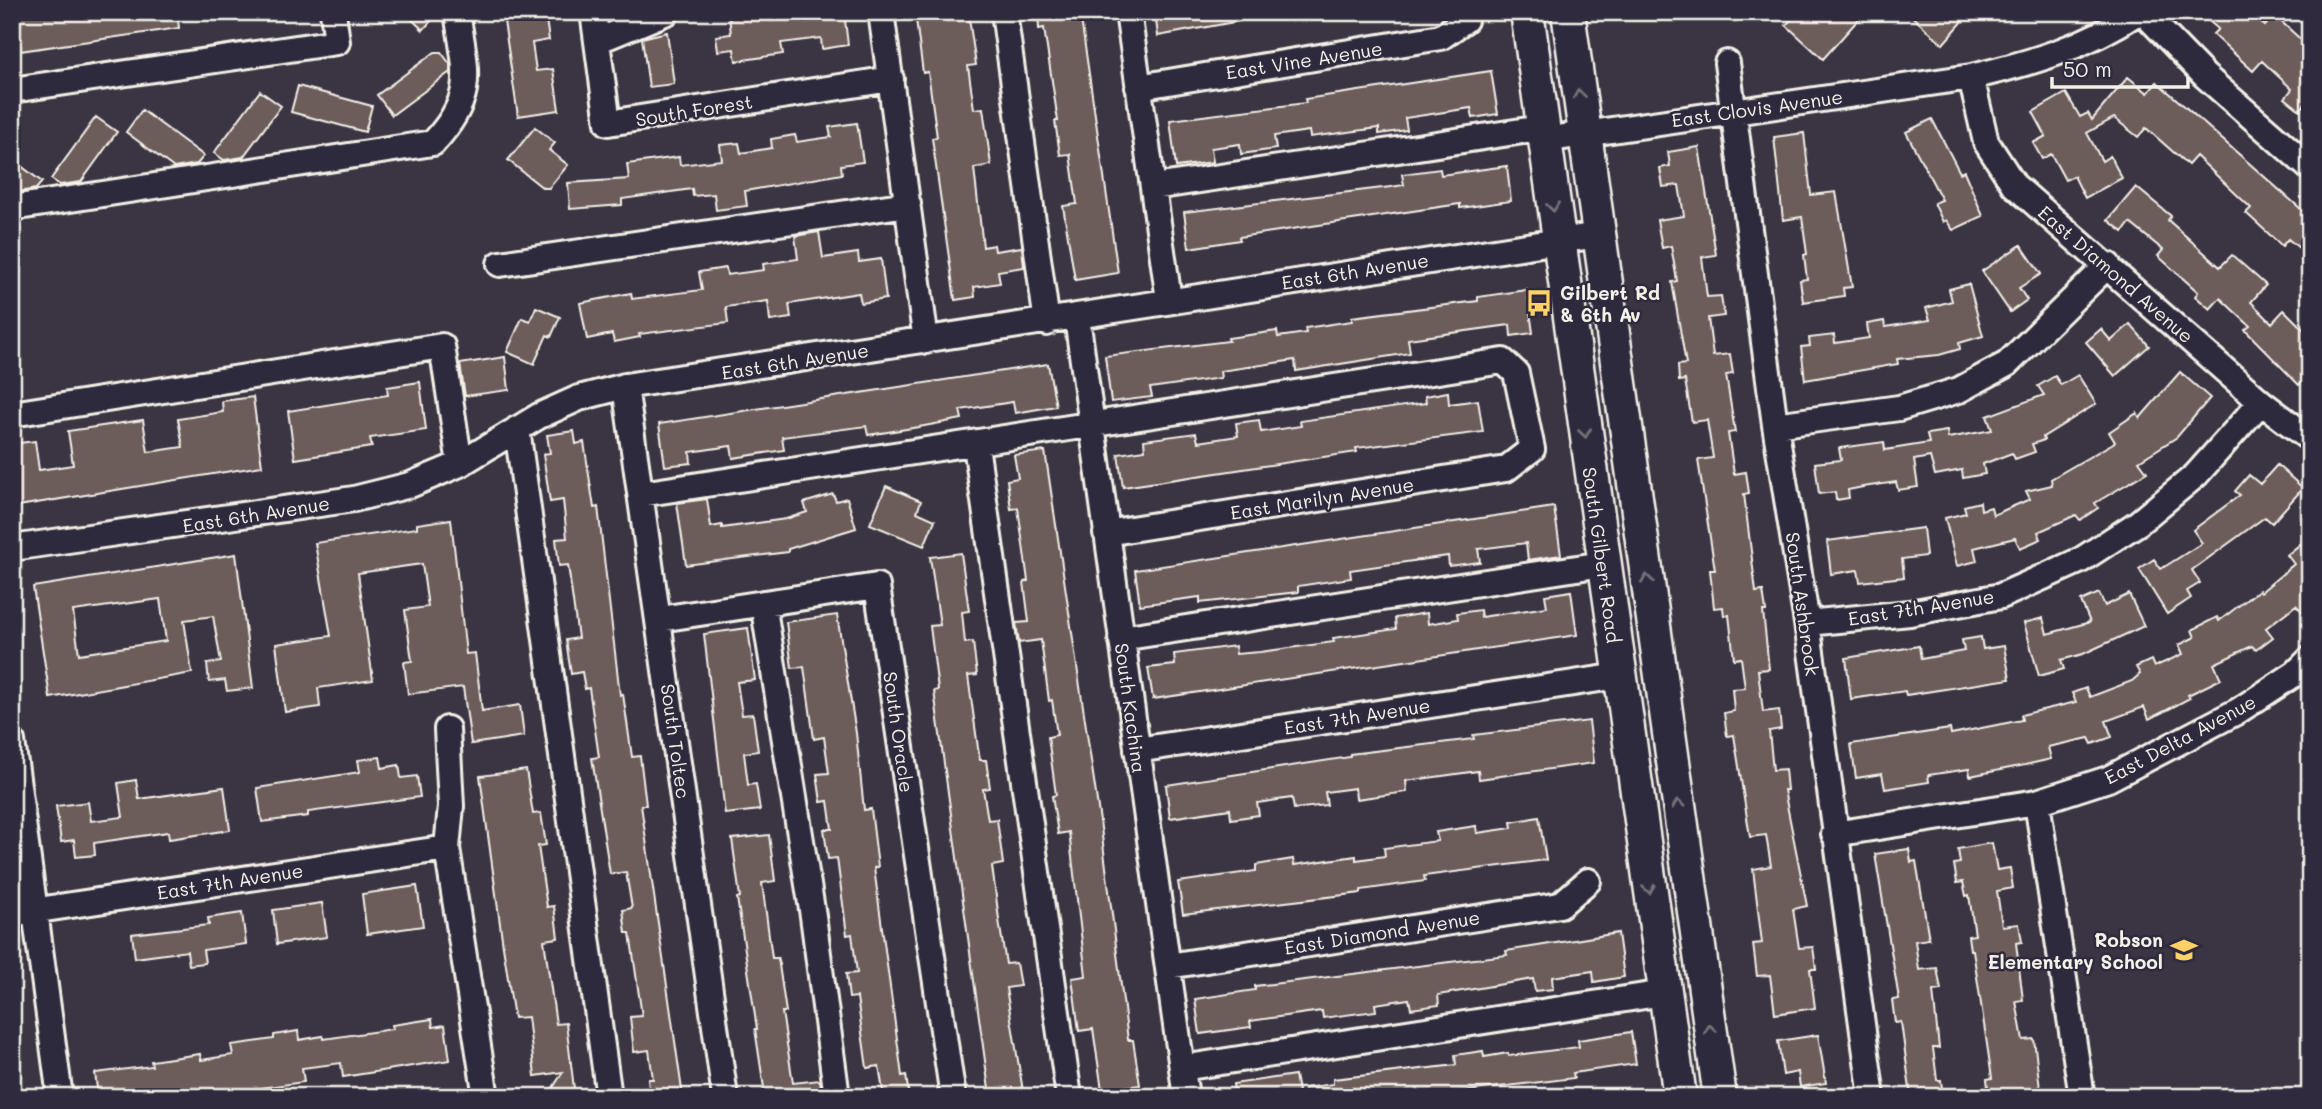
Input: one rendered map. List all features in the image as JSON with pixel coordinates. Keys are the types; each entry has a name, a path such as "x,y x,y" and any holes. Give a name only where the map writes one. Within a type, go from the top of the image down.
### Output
{"main road":[{"name":"South Gilbert Road","path":"1527,12 1680,1097"},
{"path":"1568,12 1720,1097"}],"street":[{"path":"12,90 338,42 333,12"},
{"path":"12,208 433,143 462,107 466,77 457,12"},
{"name":"South Forest","path":"593,12 608,123 891,79"},
{"path":"597,41 667,12"},
{"path":"881,12 926,341"},
{"path":"1004,12 1047,323"},
{"path":"1128,12 1169,300"},
{"name":"East Clovis Avenue","path":"1154,187 1543,134 1585,133 1970,77 2035,63 2066,52 2109,31 2138,12"},
{"path":"2143,12 2205,76 2310,168"},
{"name":"East Vine Avenue","path":"1138,87 1441,37 1464,16"},
{"name":"South Ashbrook","path":"1727,63 1775,425 1807,624 1872,1097"},
{"name":"East Diamond Avenue","path":"1970,77 1986,142 2014,185 2261,402 2310,439"},
{"path":"500,264 908,204"},
{"name":"East 6th Avenue","path":"12,548 354,499 410,485 460,464 517,429 579,398 625,386 1047,323 1169,300 1598,235"},
{"path":"1775,425 1899,408 1959,390 2007,364 2108,265"},
{"name":"South Kachina","path":"1077,318 1186,1097"},
{"path":"12,414 442,346 460,464"},
{"name":"East Marilyn Avenue","path":"1091,424 1503,361 1517,373 1532,449 1506,469 1106,533"},
{"name":"South Toltec","path":"625,386 660,619 725,1097"},
{"name":"East 7th Avenue","path":"1807,624 1910,613 2001,596 2081,560 2138,523 2196,475 2261,402"},
{"path":"641,494 976,445 1091,424"},
{"path":"517,429 609,1097"},
{"path":"976,445 1069,1097"},
{"path":"1121,638 1603,564"},
{"name":"South Oracle","path":"660,619 877,586 953,1097"},
{"path":"764,603 813,916 837,1097"},
{"name":"East Delta Avenue","path":"1834,834 2037,802 2108,779 2238,711 2296,673 2310,659"},
{"name":"East 7th Avenue","path":"1137,750 1619,676"},
{"path":"447,729 451,806 447,848 486,1097"},
{"path":"12,741 24,912 60,1097"},
{"path":"2037,802 2082,1097"},
{"name":"East 7th Avenue","path":"24,912 447,848"},
{"name":"East Diamond Avenue","path":"1168,966 1560,905 1588,881"},
{"path":"1182,1068 1664,993"}],"building":[{"path":"14,12 177,12 179,28 20,51"},
{"path":"404,12 439,12 423,30"},
{"path":"521,12 545,12 549,40 532,43 536,71 553,69 559,110 518,116 504,21 522,18"},
{"path":"750,12 844,12 848,45 822,49 821,38 781,43 783,54 736,61 734,49 718,51 716,36 731,34 729,15"},
{"path":"915,12 951,12 952,20 969,18 976,65 968,66 974,109 983,108 991,165 974,168 983,247 994,245 995,251 1022,247 1024,267 998,271 1000,283 974,287 975,297 955,300 932,138 937,137 928,72 923,73"},
{"path":"1038,12 1080,12 1118,273 1075,280 1063,206 1077,204 1070,154 1060,155 1055,121 1058,121 1044,28 1039,29"},
{"path":"1155,12 1239,12 1240,21 1158,36"},
{"path":"1798,12 1865,12 1823,59 1786,25"},
{"path":"1907,12 1971,12 1943,44"},
{"path":"2199,12 2249,12 2265,26 2274,15 2310,48 2310,98 2300,110 2285,98 2292,89 2262,61 2253,71 2213,34 2218,29"},
{"path":"667,32 674,84 649,87 642,38"},
{"path":"435,52 441,52 450,64 450,72 392,115 377,95"},
{"path":"1491,71 1498,114 1473,118 1471,108 1405,118 1407,130 1379,134 1379,128 1310,137 1309,131 1274,136 1276,149 1241,154 1240,144 1211,148 1213,162 1176,167 1170,120 1306,103 1305,99"},
{"path":"2128,77 2148,93 2157,82 2310,217 2310,257 2288,239 2282,246 2246,213 2251,208 2196,156 2188,165 2146,128 2138,137 2114,118 2087,133 2102,161 2110,156 2122,178 2085,198 2074,176 2065,180 2051,154 2042,159 2033,143 2046,136 2033,112 2066,93 2080,117 2088,113 2092,120"},
{"path":"298,86 372,106 365,132 291,112"},
{"path":"260,91 281,106 243,157 224,160 214,153"},
{"path":"142,110 204,156 197,164 174,168 126,132"},
{"path":"96,117 117,132 81,182 60,185 51,179"},
{"path":"1932,119 1960,173 1964,171 1983,216 1953,230 1946,220 1943,222 1934,203 1942,200 1906,132"},
{"path":"857,123 863,162 841,165 842,174 745,191 747,206 716,210 714,194 693,196 692,189 622,199 622,205 570,209 568,183 629,179 627,164 679,157 680,165 722,160 720,145 739,143 741,153 772,148 771,139 795,135 797,142 831,137 829,127"},
{"path":"535,127 555,143 549,150 568,165 549,188 543,188 508,160"},
{"path":"1804,133 1811,195 1836,192 1852,287 1843,288 1844,296 1803,302 1800,280 1807,279 1804,255 1807,254 1802,217 1783,220 1774,137"},
{"path":"1699,147 1716,255 1702,257 1707,297 1721,296 1724,316 1708,318 1713,356 1730,354 1733,374 1726,375 1735,432 1728,433 1734,474 1746,472 1749,493 1744,494 1756,592 1763,591 1766,611 1763,611 1769,669 1758,670 1763,712 1779,710 1781,729 1769,731 1773,770 1785,769 1787,790 1784,790 1807,906 1793,909 1799,948 1813,947 1816,969 1810,969 1815,1008 1775,1014 1770,975 1757,976 1753,944 1762,943 1753,869 1771,866 1766,835 1750,837 1734,735 1727,736 1724,713 1734,711 1732,689 1745,688 1741,658 1734,659 1729,615 1724,616 1723,607 1714,608 1710,570 1715,570 1698,460 1713,458 1707,420 1692,422 1685,380 1679,381 1678,365 1686,364 1672,282 1677,281 1671,246 1662,248 1657,220 1684,216 1679,185 1663,187 1660,168 1670,166 1668,152"},
{"path":"12,159 42,182 36,189 12,193"},
{"path":"1507,166 1511,201 1460,208 1460,204 1239,237 1240,240 1189,248 1184,212 1404,185 1402,174 1440,169 1441,175"},
{"path":"2136,187 2171,216 2168,220 2220,267 2232,255 2266,285 2251,302 2272,323 2284,310 2310,336 2310,374 2299,385 2245,330 2250,326 2220,298 2210,309 2195,296 2198,292 2158,256 2163,250 2130,223 2123,232 2108,220"},
{"path":"819,232 823,258 858,253 859,262 881,259 886,299 861,303 859,293 789,304 791,318 770,321 768,301 726,307 728,323 639,334 640,337 614,342 612,334 587,339 580,303 631,293 632,299 702,290 699,272 726,268 727,275 764,270 763,264 798,259 795,236"},
{"path":"2021,245 2041,274 2019,288 2027,300 2010,312 1982,271"},
{"path":"1969,284 1983,336 1959,343 1960,349 1939,355 1897,359 1898,364 1805,380 1801,347 1810,346 1809,338 1834,335 1835,343 1869,338 1867,324 1884,321 1885,327 1930,320 1926,308 1952,301 1949,289"},
{"path":"1527,290 1533,333 1511,336 1510,325 1408,339 1410,353 1296,371 1295,360 1220,371 1221,378 1150,388 1152,397 1111,402 1105,356 1229,341 1228,338 1277,331 1278,337 1306,333 1305,328 1352,321 1352,317 1478,301 1478,297"},
{"path":"536,307 560,317 551,337 547,335 534,364 507,352 522,318 530,321"},
{"path":"2130,324 2149,346 2115,376 2086,342 2101,329 2111,341"},
{"path":"505,357 509,390 465,396 460,364"},
{"path":"1048,364 1056,406 1015,413 1013,402 960,410 962,419 868,435 866,426 782,437 784,450 733,458 731,446 690,452 691,463 665,466 659,424"},
{"path":"2180,372 2210,398 2177,437 2139,461 2147,472 2095,503 2098,508 2080,520 2076,515 2038,532 2041,539 2020,548 2015,538 1974,548 1977,561 1957,566 1945,518 1966,513 1964,506 1980,502 1981,510 1991,507 1993,515 2030,499 2026,491 2052,485 2051,479 2115,442 2109,432 2137,413 2140,418"},
{"path":"2078,375 2096,404 2043,437 2044,440 2032,444 2035,452 2015,459 2012,453 1983,464 1985,474 1963,478 1962,470 1935,475 1930,457 1914,460 1918,487 1898,490 1896,482 1863,487 1848,490 1849,498 1836,500 1835,492 1819,494 1815,463 1841,460 1839,448 1884,442 1885,450 1929,443 1927,434 1947,431 1948,438 1992,430 1987,416 2044,395 2038,386 2055,376 2061,385"},
{"path":"420,382 426,430 370,438 372,447 295,459 288,411 388,395 387,387"},
{"path":"1448,392 1449,404 1478,400 1483,432 1356,448 1357,452 1123,487 1118,454 1145,450 1144,440 1196,433 1198,442 1238,436 1236,423 1259,420 1261,432 1301,426 1300,421 1426,403 1425,396"},
{"path":"253,397 262,466 12,507 12,444 35,441 39,470 73,465 68,431 143,420 148,452 183,447 178,419 223,412 222,401"},
{"path":"574,431 576,444 584,442 594,508 598,507 620,695 623,694 632,757 640,756 646,805 641,805 683,1097 650,1097 648,1079 653,1079 649,1050 634,1052 630,1017 642,1016 630,933 626,933 623,910 632,908 626,872 610,874 592,758 599,757 589,688 585,689 582,672 571,674 566,640 578,638 568,565 559,566 556,539 567,538 563,500 550,502 543,454 550,453 547,435"},
{"path":"1045,451 1101,828 1128,1040 1133,1040 1140,1085 1102,1090 1093,1029 1079,1031 1072,978 1086,976 1069,832 1058,834 1052,796 1056,795 1048,737 1057,735 1052,700 1049,701 1041,640 1019,643 1016,623 1029,622 1024,582 1028,581 1018,508 1011,509 1007,480 1018,478 1014,455"},
{"path":"2277,465 2303,488 2272,523 2265,517 2192,570 2200,583 2187,591 2191,598 2167,614 2139,569 2154,559 2161,569 2202,543 2193,530 2240,495 2235,491 2249,475 2260,484"},
{"path":"886,486 921,501 917,512 935,520 924,546 870,524"},
{"path":"833,494 836,501 847,498 856,528 788,549 788,552 686,565 677,503 707,499 711,527 722,525 722,528 786,519 807,512 804,503"},
{"path":"1554,507 1561,555 1528,560 1526,543 1478,549 1480,562 1449,566 1448,556 1350,570 1351,578 1298,586 1298,592 1200,603 1200,597 1140,605 1135,570"},
{"path":"451,519 466,654 475,653 482,711 520,705 524,736 471,744 463,687 408,694 404,662 412,661 405,610 428,607 422,564 358,573 373,680 318,688 320,707 285,712 276,644 331,636 315,543 417,528 417,524"},
{"path":"1923,528 1926,556 1902,559 1904,577 1860,582 1858,570 1831,574 1827,541"},
{"path":"2304,541 2310,548 2310,620 2296,605 2266,628 2273,637 2256,650 2252,646 2214,664 2221,679 2188,695 2190,698 2149,719 2144,707 2106,721 2112,737 2092,744 2089,738 2048,747 2051,759 1970,776 1969,769 1928,775 1929,782 1885,789 1882,774 1856,778 1851,744 1950,729 1951,734 2022,720 2021,715 2076,702 2072,693 2086,688 2090,697 2132,681 2140,674 2136,667 2151,660 2154,667 2183,654 2179,645 2195,637 2192,630 2217,617 2219,621 2259,590 2261,592 2294,564 2287,555"},
{"path":"961,553 969,611 962,612 965,643 973,642 977,675 968,676 980,760 986,760 990,788 983,789 988,820 997,819 1003,864 992,866 1000,927 1006,964 1016,963 1020,986 1006,988 1024,1097 990,1097 934,691 938,690 930,626 940,625 930,557"},
{"path":"236,554 253,688 227,691 225,680 209,682 207,664 221,662 213,616 184,620 192,673 50,698 33,587","holes":["160,599 166,641 79,654 73,611"]},
{"path":"1571,591 1577,635 1153,699 1148,668 1175,665 1174,654 1235,646 1236,654 1334,642 1333,638 1396,629 1395,618 1427,613 1428,624 1458,619 1457,613 1480,610 1481,617 1521,611 1547,607 1545,595"},
{"path":"2099,593 2105,606 2129,594 2144,626 2083,654 2061,660 2064,669 2039,676 2024,623 2043,618 2047,634 2090,622 2081,601"},
{"path":"837,615 856,733 864,810 871,809 878,867 874,868 902,1076 906,1075 909,1097 884,1097 879,1066 867,1068 857,997 849,998 846,974 857,973 852,934 847,935 837,858 828,859 824,829 832,829 828,801 821,802 817,774 829,773 824,737 814,739 804,667 792,668 786,622"},
{"path":"748,628 755,680 737,682 742,715 753,714 758,751 744,753 748,785 756,784 760,810 725,814 704,634"},
{"path":"1981,637 1983,649 2004,646 2010,679 1906,695 1905,691 1851,699 1846,658 1919,646 1921,659 1964,651 1962,640"},
{"path":"1589,721 1594,763 1479,779 1478,771 1406,781 1407,792 1356,799 1355,788 1325,792 1327,805 1294,809 1292,798 1257,803 1259,815 1231,819 1230,809 1170,818 1166,785 1350,757 1350,754 1474,739 1473,735"},
{"path":"380,757 382,768 399,765 401,778 417,776 420,797 308,812 308,816 262,822 257,788 360,772 358,760"},
{"path":"526,770 533,814 541,813 546,845 538,846 547,907 554,906 558,938 544,940 556,1024 566,1023 575,1097 547,1097 563,1072 535,1076 528,1017 514,1018 503,946 480,776"},
{"path":"136,780 139,799 224,787 230,830 169,839 168,832 94,843 95,855 76,857 74,840 61,842 56,806 88,802 91,821 123,817 118,783"},
{"path":"1539,817 1546,860 1424,876 1425,881 1361,890 1361,893 1183,914 1178,882 1256,871 1256,865 1293,859 1294,865 1356,856 1356,860 1385,856 1384,848 1438,841 1436,832 1476,826 1477,833 1512,828 1511,822"},
{"path":"769,835 775,881 762,883 772,958 778,958 786,1012 782,1012 793,1083 820,1080 822,1097 762,1097 764,1088 737,898 740,897 732,839"},
{"path":"1992,843 1997,870 2010,868 2013,888 1997,891 2002,926 2019,924 2022,942 2016,943 2023,1000 2016,1001 2023,1040 2034,1039 2041,1097 1989,1097 1987,1079 1992,1078 1973,950 1970,950 1968,936 1975,935 1969,895 1966,896 1963,882 1957,883 1954,864 1960,863 1958,849"},
{"path":"1909,849 1911,862 1916,861 1929,939 1915,941 1919,970 1937,968 1941,990 1933,991 1939,1048 1933,1048 1937,1080 1941,1080 1943,1097 1911,1097 1901,1022 1895,1023 1892,1000 1899,999 1875,854"},
{"path":"417,886 423,926 367,934 362,894"},
{"path":"322,903 327,937 277,944 273,910"},
{"path":"242,913 246,944 203,950 205,963 189,965 187,951 135,958 132,934 209,925 208,918"},
{"path":"1618,933 1624,977 1594,982 1593,971 1552,977 1553,989 1535,991 1533,979 1438,995 1439,1005 1411,1009 1409,999 1375,1004 1376,1011 1323,1018 1322,1011 1250,1021 1251,1027 1200,1034 1195,999 1255,990 1255,986 1507,955 1506,951"},
{"path":"432,1019 433,1027 445,1025 450,1060 343,1077 341,1063 302,1068 304,1082 196,1097 98,1096 95,1073 152,1066 151,1061 200,1054 201,1060 233,1055 231,1045 274,1039 274,1035 298,1031 299,1040 323,1036 324,1039 393,1029 392,1025"},
{"path":"1631,1032 1636,1064 1573,1073 1574,1078 1450,1093 1450,1097 1305,1097 1304,1088 1333,1084 1333,1079 1456,1065 1455,1055 1483,1051 1484,1057 1508,1053 1509,1056 1579,1047 1578,1040"},
{"path":"1818,1035 1826,1083 1800,1087 1798,1072 1783,1075 1778,1041"},
{"path":"1295,1075 1299,1097 1235,1097 1233,1084"}],"place":[{"name":"Gilbert Rd & 6th Av","path":"1539,303"},
{"name":"Robson Elementary School","path":"2184,950"}]}
